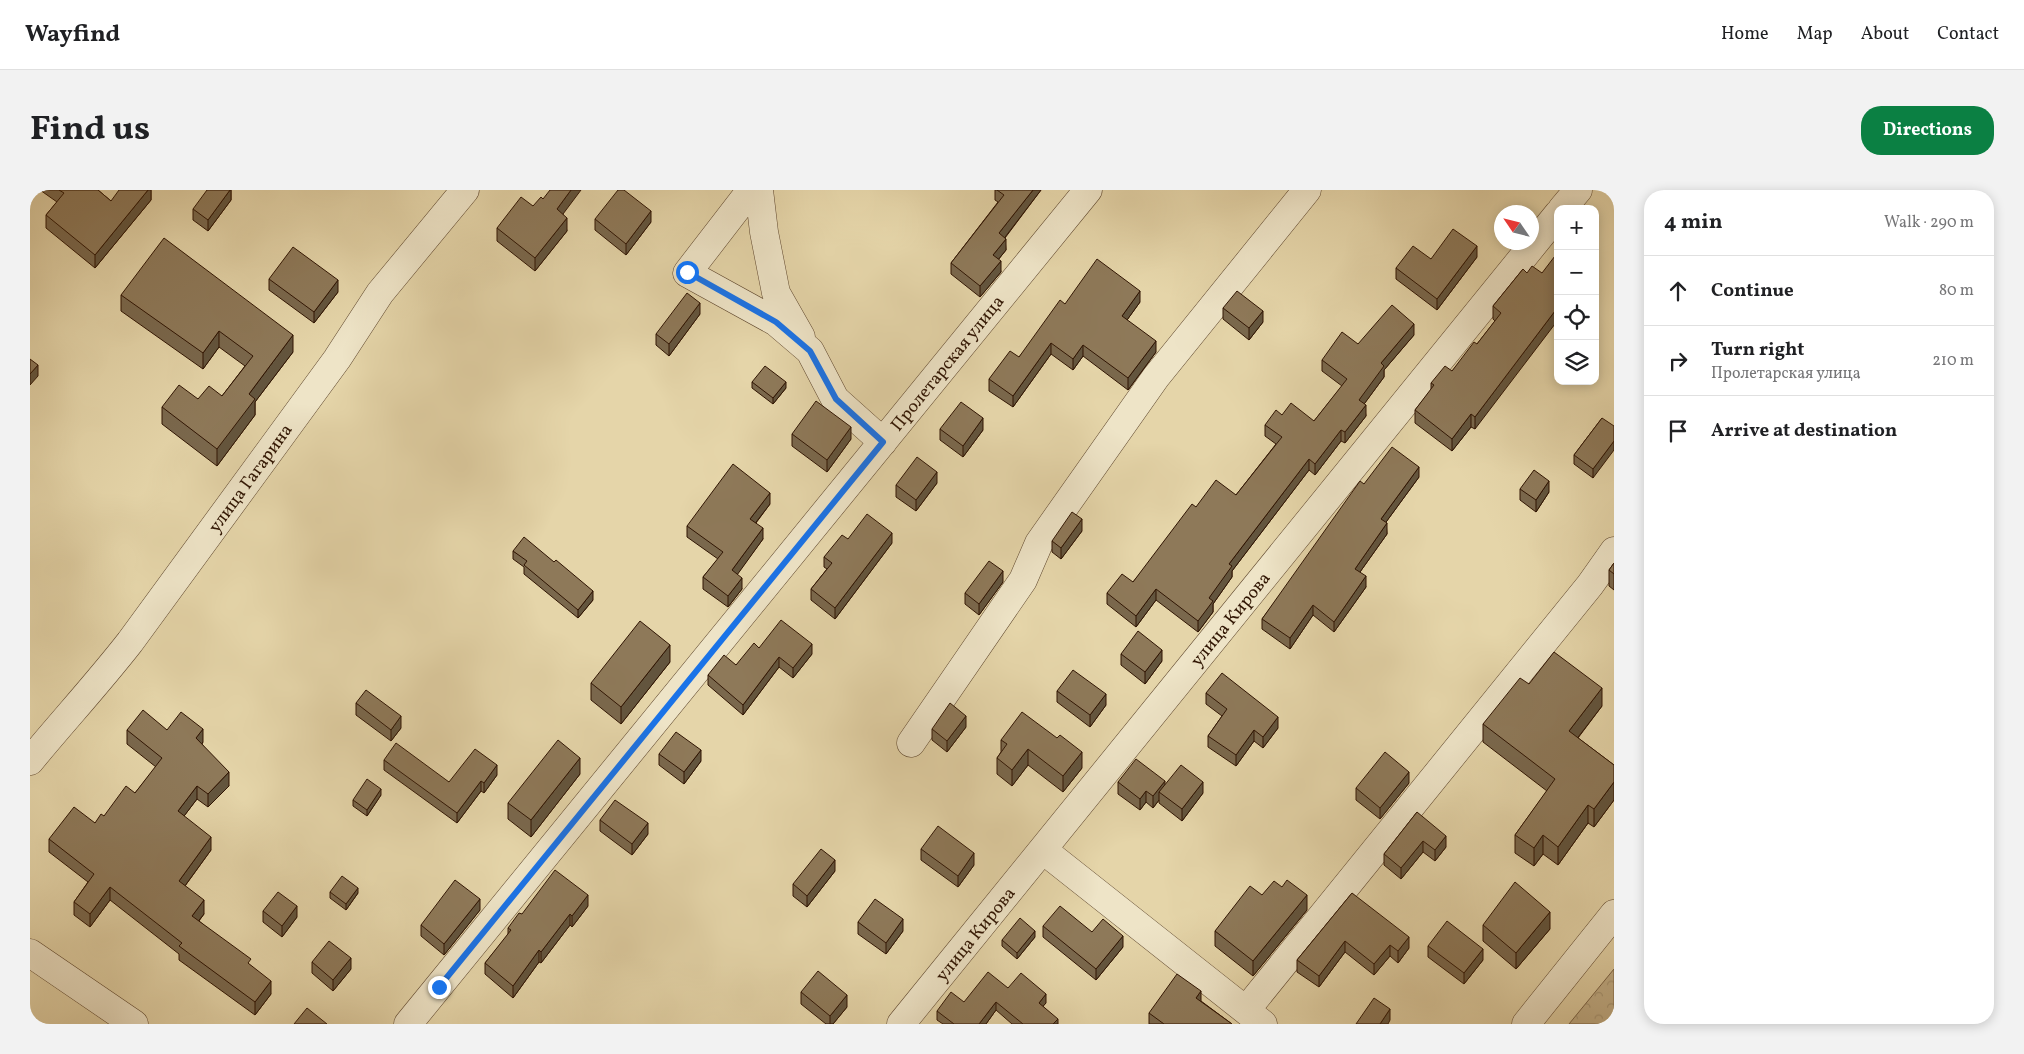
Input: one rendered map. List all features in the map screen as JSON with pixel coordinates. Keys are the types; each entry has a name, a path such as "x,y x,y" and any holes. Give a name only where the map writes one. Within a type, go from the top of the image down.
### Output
{"street":[{"name":"улица Гагарина","path":"30,761 130,642 337,359 380,293 465,190"},
{"path":"751,190 687,272 776,322 810,351"},
{"path":"759,190 764,232 776,293 836,399 883,442"},
{"name":"Пролетарская улица","path":"408,1024 1088,190"},
{"path":"911,743 1023,580 1039,543 1156,377 1307,190"},
{"path":"1565,205 1578,190"},
{"name":"улица Кирова","path":"901,1024 1554,219"},
{"path":"1043,850 1254,1017 1590,585 1614,551"},
{"path":"1526,1024 1614,914"},
{"path":"30,952 134,1024"}],"green space":[{"path":"1614,969 1614,1024 1569,1024"}],"building":[{"path":"59,190 98,190 111,201 119,190 148,190 95,255 46,215 64,193"},
{"path":"207,190 230,190 208,220 193,209"},
{"path":"550,190 571,190 557,209 567,218 535,258 497,228 521,197 533,206 541,197 543,199"},
{"path":"618,190 624,190 651,211 626,244 595,219"},
{"path":"997,190 1033,190 999,233 1006,239 993,255 1001,261 980,286 951,263 1004,195"},
{"path":"1453,229 1477,246 1437,299 1396,268 1413,246 1431,259"},
{"path":"164,238 293,335 249,394 255,399 217,449 162,407 179,385 198,399 209,386 222,396 253,356 219,331 203,353 121,295"},
{"path":"293,247 338,280 314,312 269,279"},
{"path":"1554,257 1554,312 1475,417 1471,414 1452,439 1415,410 1434,385 1431,383 1445,366 1452,371 1474,342 1477,344 1501,313 1493,306 1523,269 1527,273 1532,266 1542,273"},
{"path":"1097,259 1140,291 1122,316 1156,341 1128,378 1083,345 1073,359 1051,343 1013,396 989,379 1010,351 1019,357 1060,300 1065,304"},
{"path":"1237,291 1263,311 1249,328 1223,308"},
{"path":"687,293 700,303 669,344 656,334"},
{"path":"1392,305 1414,324 1381,363 1384,366 1359,400 1366,405 1345,432 1341,430 1315,464 1309,459 1229,564 1232,566 1209,598 1213,601 1198,621 1156,589 1136,616 1107,593 1122,574 1133,582 1192,504 1196,507 1216,480 1236,495 1282,437 1265,425 1276,410 1282,415 1291,403 1314,421 1347,379 1322,360 1342,332 1358,344"},
{"path":"30,359 38,365 30,374"},
{"path":"765,366 786,382 773,398 752,382"},
{"path":"816,401 851,427 827,460 792,434"},
{"path":"961,402 983,418 963,446 940,429"},
{"path":"1602,418 1614,426 1614,441 1593,469 1574,455"},
{"path":"1392,447 1419,467 1381,519 1387,523 1355,569 1366,576 1334,622 1313,605 1290,638 1262,619 1360,481 1364,484"},
{"path":"917,457 937,472 916,500 896,485"},
{"path":"733,464 770,493 750,519 763,528 732,570 742,578 728,596 703,577 723,552 687,526"},
{"path":"1534,470 1549,481 1536,500 1520,489"},
{"path":"1072,512 1082,519 1061,548 1052,541"},
{"path":"867,514 892,533 835,608 811,589 832,563 824,557 842,535 848,539"},
{"path":"524,537 554,562 556,560 593,591 578,610 524,565 527,561 513,551"},
{"path":"989,561 1003,571 979,604 965,593"},
{"path":"1614,563 1614,574 1609,570"},
{"path":"781,620 812,644 793,668 779,657 743,705 708,675 724,655 736,665 754,643 759,648"},
{"path":"640,621 670,645 621,707 591,683"},
{"path":"1138,631 1162,650 1145,672 1121,654"},
{"path":"1554,652 1602,688 1569,731 1614,765 1614,782 1594,809 1588,805 1558,847 1543,835 1534,848 1515,835 1555,779 1483,724 1520,678 1529,684"},
{"path":"1073,670 1106,694 1090,715 1057,691"},
{"path":"1222,673 1278,717 1263,737 1254,730 1236,755 1208,736 1227,709 1206,693"},
{"path":"366,690 401,716 391,730 356,703"},
{"path":"950,703 966,716 947,741 932,729"},
{"path":"143,710 167,730 181,712 203,729 196,738 229,772 208,794 197,786 178,811 211,837 179,881 204,900 192,916 251,959 248,963 271,981 255,1002 179,946 182,943 110,887 90,914 74,902 94,874 49,839 74,807 95,823 101,814 104,816 126,786 135,793 162,758 127,730"},
{"path":"1022,712 1057,738 1060,735 1082,752 1063,776 1028,749 1012,770 997,758 1007,744 1001,740"},
{"path":"676,732 701,750 684,772 659,754"},
{"path":"558,740 580,758 531,820 508,803"},
{"path":"396,743 449,782 475,749 497,765 484,783 481,781 457,813 384,760"},
{"path":"1385,752 1409,772 1380,808 1356,788"},
{"path":"1136,759 1165,781 1153,796 1146,791 1140,799 1118,782"},
{"path":"1181,765 1203,782 1182,809 1159,792"},
{"path":"367,779 381,789 367,810 353,800"},
{"path":"615,800 648,823 632,844 600,820"},
{"path":"1417,812 1446,836 1435,850 1423,841 1401,868 1384,854"},
{"path":"938,826 974,853 958,876 921,849"},
{"path":"821,849 835,860 807,896 793,884"},
{"path":"555,870 588,895 572,916 570,914 541,952 539,950 513,986 485,963 511,930 508,928 519,913 522,914"},
{"path":"342,876 358,888 346,904 330,892"},
{"path":"455,880 480,899 444,944 421,925"},
{"path":"1287,880 1307,895 1253,961 1215,931 1250,886 1262,895 1274,881 1282,887"},
{"path":"1515,882 1550,912 1516,953 1483,925"},
{"path":"278,892 297,906 282,926 263,911"},
{"path":"1352,893 1409,937 1398,951 1390,945 1374,964 1345,941 1319,976 1297,960"},
{"path":"875,899 903,919 886,943 858,922"},
{"path":"1060,906 1092,932 1103,919 1123,936 1096,969 1043,926"},
{"path":"1020,918 1035,931 1017,953 1002,940"},
{"path":"1447,921 1483,949 1464,973 1428,946"},
{"path":"329,941 351,958 333,980 312,962"},
{"path":"818,971 847,995 830,1016 801,992"},
{"path":"988,972 1008,988 1021,973 1046,994 1039,1003 1058,1019 1053,1024 1023,1024 996,1002 979,1024 954,1024 937,1011 951,992 964,1002"},
{"path":"1177,974 1201,991 1196,998 1232,1024 1164,1024 1149,1013"},
{"path":"1374,998 1390,1009 1380,1024 1356,1024"},
{"path":"307,1008 327,1024 294,1024"}],"route":[{"path":"439,987 883,442 836,399 810,351 776,322 687,272"}]}
